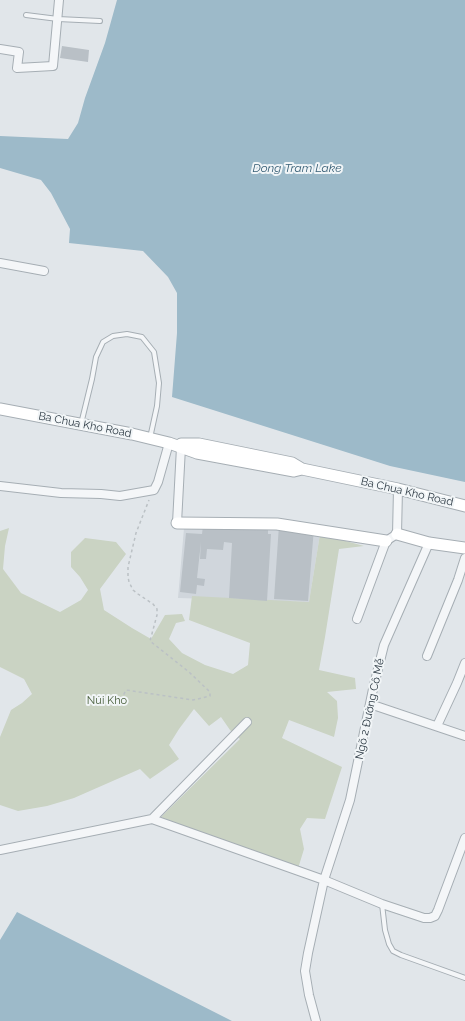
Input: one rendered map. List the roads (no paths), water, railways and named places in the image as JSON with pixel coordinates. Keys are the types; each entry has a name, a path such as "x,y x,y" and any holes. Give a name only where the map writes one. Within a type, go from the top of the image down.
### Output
{"street":[{"path":"0,49 19,52 17,68 53,66 60,0"},
{"path":"0,263 44,270"},
{"name":"Ba Chua Kho Road","path":"0,408 150,438 197,453 294,471 302,469"},
{"path":"0,486 61,493 120,496 154,490 158,482 169,443"},
{"name":"Ba Chua Kho Road","path":"169,443 199,444 292,463 302,469 398,489 465,506"},
{"path":"181,447 177,523 277,524 386,541"},
{"path":"397,534 398,489"},
{"path":"357,620 386,541 397,534 429,543 465,548"},
{"name":"Ngõ 2 Đường Cô Mễ","path":"316,1021 309,995 305,971 324,880 350,800 384,645 429,543"},
{"path":"428,656 458,580 465,558"},
{"path":"437,726 465,664"},
{"path":"370,704 465,736"},
{"path":"152,819 247,722"},
{"path":"0,850 152,819 324,880 382,904 424,918 430,918 435,916 438,910 465,838"}],"lane":[{"path":"26,15 100,21"},
{"path":"81,425 96,357 103,342 113,336 127,334 142,337 154,352 159,383 157,406 150,438"},
{"path":"382,904 385,930 389,944 393,951 465,978"}],"water":[{"name":"Dong Tram Lake","path":"117,0 465,0 465,482 390,466 172,397 177,333 177,293 168,277 143,251 69,243 70,229 51,193 41,180 0,168 0,136 68,139 78,123 85,98 105,43"},
{"path":"17,912 232,1021 0,1021 0,940"}],"park label":[{"name":"Núi Kho","path":"107,701"}]}
